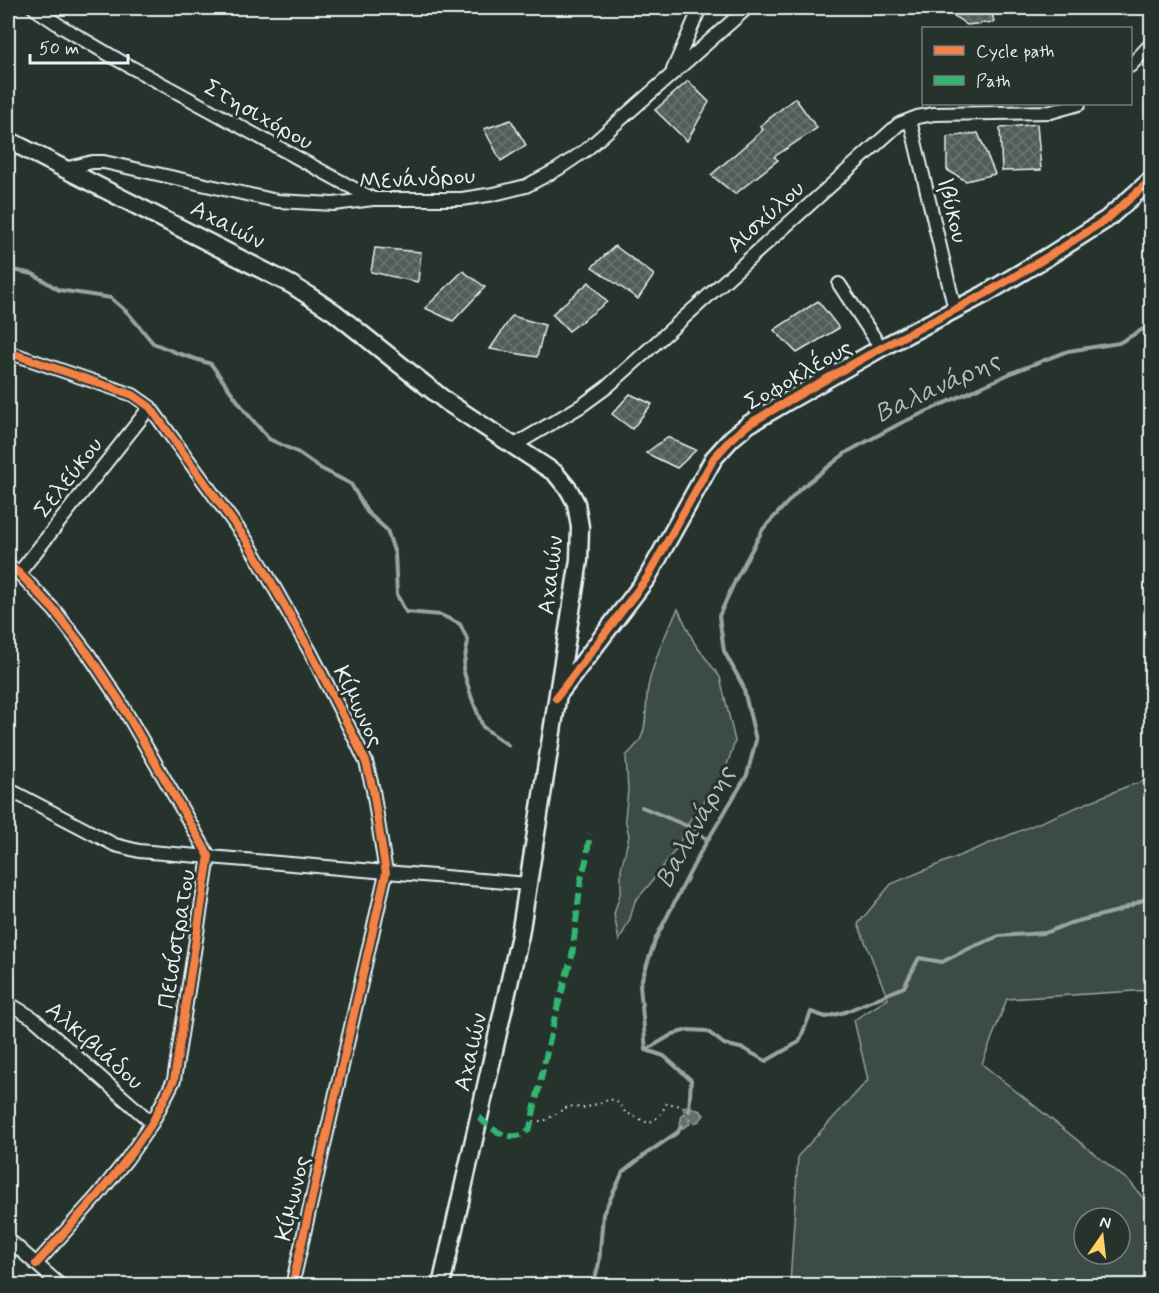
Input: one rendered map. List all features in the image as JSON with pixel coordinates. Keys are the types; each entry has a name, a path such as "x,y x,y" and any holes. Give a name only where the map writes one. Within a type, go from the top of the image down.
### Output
{"main road":[{"name":"Αχαιών","path":"8,140 254,264 309,295 343,319 447,402 560,479 573,496 581,535 579,560 528,884 509,984 441,1286"},
{"name":"Σοφοκλέους","path":"556,698 647,578 714,458 725,444 749,424 788,400 994,289 1098,225 1152,179"}],"street":[{"name":"Στησιχόρου","path":"34,8 120,61 373,199"},
{"path":"671,74 700,8"},
{"name":"Μενάνδρου","path":"65,169 92,162 104,162 287,202 334,204 373,199 462,199 494,194 526,186 558,169 586,150 747,8"},
{"path":"1132,65 1152,43"},
{"name":"Αισχύλου","path":"513,446 591,400 607,387 899,124 926,115 1051,112 1076,105"},
{"name":"Ιβύκου","path":"910,120 956,310"},
{"path":"839,284 881,348"},
{"name":"Κίμωνος","path":"8,352 133,395 150,407 252,549 311,653 354,737 370,775 386,873 292,1286"},
{"name":"Σελεύκου","path":"19,573 150,407"},
{"name":"Πεισίστρατου","path":"8,566 19,573 55,611 119,700 209,856 174,1080 152,1123 127,1159 36,1264"},
{"path":"8,789 115,845 139,851 528,884"},
{"name":"Αλκιβιάδου","path":"8,1003 33,1018 152,1123"},
{"path":"8,1239 61,1286"}],"path":[{"path":"533,1121 544,1121 569,1106 585,1108 610,1099 619,1103 625,1112 648,1123 659,1117 667,1103 681,1106"}],"shaded area":[{"path":"678,609 695,644 720,677 735,741 717,785 690,820 678,846 635,901 630,919 619,941 614,914 621,891 621,869 629,836 625,818 628,790 626,756 641,738 646,720 650,677 660,647"},
{"path":"1151,779 1151,990 1007,999 982,1064 1131,1183 1151,1208 1151,1285 790,1285 798,1156 868,1080 854,1020 888,999 858,924 891,884 1128,786"},
{"path":"688,1106 704,1115 694,1123 688,1118 690,1124 679,1130 682,1114 685,1114 683,1107"}],"building":[{"path":"943,8 991,8 994,22 967,25"},
{"path":"688,81 709,102 687,141 655,110"},
{"path":"795,98 817,128 774,157 778,160 735,194 711,175 763,130 760,126"},
{"path":"511,120 526,145 501,161 484,129"},
{"path":"1037,124 1041,170 1002,171 1000,128"},
{"path":"978,133 995,174 966,181 947,170 947,137"},
{"path":"615,246 654,275 638,299 592,267"},
{"path":"375,248 421,252 418,282 371,272"},
{"path":"463,271 485,287 453,321 425,308"},
{"path":"589,282 607,302 569,331 552,314"},
{"path":"818,301 839,328 797,353 774,330"},
{"path":"512,316 545,325 537,357 490,349"},
{"path":"630,394 652,404 632,429 612,414"},
{"path":"667,437 696,450 677,468 646,453"}],"waterway":[{"path":"8,269 33,274 59,290 111,298 128,313 153,343 211,364 245,411 269,439 297,452 320,468 351,484 367,512 387,530 395,554 397,595 406,612 441,615 460,624 468,641 463,669 483,727 508,745"},
{"name":"Βαλανάρης","path":"689,1111 691,1080 664,1056 646,1050 640,985 656,938 700,853 747,775 756,740 743,686 724,651 719,616 763,529 800,489 847,452 901,423 1016,371 1068,351 1119,343 1152,324"},
{"path":"642,807 692,828 708,840"},
{"path":"646,1050 673,1034 688,1030 707,1031 724,1044 744,1049 766,1061 799,1042 811,1012 826,1017 845,1012 904,987 919,958 942,962 999,936 1045,933 1070,923 1118,911 1152,896"},
{"name":"Βαλανάρης","path":"593,1286 599,1263 603,1214 623,1172 678,1132 681,1126"}],"marked path":[{"path":"479,1117 490,1127 511,1136 518,1136 530,1128 555,1016 572,956 581,879 590,834"}],"cycle path":[{"path":"556,698 647,578 714,458 732,438 749,424 788,401 881,348 985,294 1049,256 1107,219 1152,179"},
{"path":"8,352 133,395 150,407 247,541 311,653 366,762 373,790 386,873 292,1286"},
{"path":"8,565 19,573 55,611 89,655 119,700 209,856 174,1080 152,1123 127,1159 36,1264"}]}
